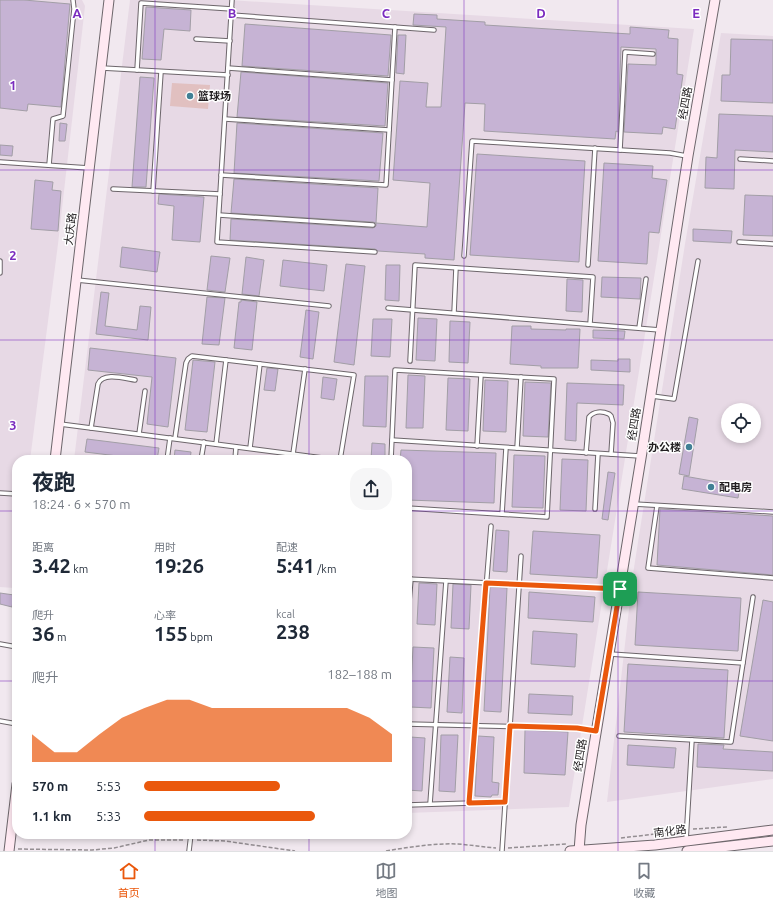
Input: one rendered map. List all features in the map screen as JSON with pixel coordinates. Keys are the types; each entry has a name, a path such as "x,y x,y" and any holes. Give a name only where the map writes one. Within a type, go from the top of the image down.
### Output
{"street":[{"name":"大庆路","path":"56,455 109,0"},
{"name":"经四路","path":"576,851 620,589 688,156 715,0"},
{"path":"9,850 12,825"},
{"name":"南化路","path":"576,851 656,845 773,830"},
{"name":"南化路","path":"687,851 773,841"}],"lane":[{"path":"49,165 53,119 63,116 74,8 73,0"},
{"path":"232,0 217,242 375,252"},
{"path":"137,70 142,3 232,9"},
{"path":"231,15 434,30"},
{"path":"221,175 386,185 395,27"},
{"path":"196,39 230,41"},
{"path":"620,150 625,52 653,54"},
{"path":"101,68 228,75"},
{"path":"228,68 392,80"},
{"path":"153,191 161,72"},
{"path":"225,119 389,130"},
{"path":"464,256 472,141 670,153 688,156"},
{"path":"588,266 595,148"},
{"path":"740,159 773,161"},
{"path":"0,162 89,168"},
{"path":"113,189 220,194"},
{"path":"219,215 373,225"},
{"path":"738,242 773,244"},
{"path":"0,261 0,273"},
{"path":"651,396 674,399 698,261"},
{"path":"410,361 415,266 593,277 590,324"},
{"path":"454,313 456,268"},
{"path":"639,328 646,279"},
{"path":"76,280 329,306"},
{"path":"388,308 661,330"},
{"path":"175,438 186,363 192,356 354,375 340,455"},
{"path":"216,444 226,360"},
{"path":"250,448 260,364"},
{"path":"293,454 304,370"},
{"path":"391,455 396,370 554,379 547,517 412,508"},
{"path":"477,446 481,375"},
{"path":"91,428 98,384 100,380 104,377 134,380"},
{"path":"517,448 521,377"},
{"path":"139,434 145,390"},
{"path":"586,453 589,417 592,414 600,412 609,414 613,420 611,454"},
{"path":"59,424 301,455"},
{"path":"168,455 170,438"},
{"path":"392,440 641,456"},
{"path":"202,455 204,442"},
{"path":"235,455 236,447"},
{"path":"502,514 506,448"},
{"path":"595,509 598,454"},
{"path":"0,493 12,494"},
{"path":"633,504 773,512"},
{"path":"657,506 648,568 773,578"},
{"path":"469,803 491,526"},
{"path":"502,851 521,556"},
{"path":"412,579 620,589"},
{"path":"430,804 446,581"},
{"path":"619,736 731,742 753,597"},
{"path":"0,644 12,645"},
{"path":"609,653 743,664"},
{"path":"0,721 12,723"},
{"path":"412,724 577,728 596,731"},
{"path":"686,841 692,740"},
{"path":"412,805 505,802"},
{"path":"189,851 190,840"}],"path":[{"path":"9,850 39,848 92,850 114,848 149,840 190,840 225,841 295,851"}],"shaded area":[{"path":"0,0 82,0 85,6 58,244 31,455 12,455 12,588 0,587"},
{"path":"130,0 229,0 694,29 569,807 412,813 412,455 75,455"},
{"path":"721,33 773,36 773,779 607,802 633,574 685,244"},
{"name":"篮球场","path":"172,83 210,85 208,109 170,106"}],"building":[{"path":"0,0 24,0 70,4 61,107 28,104 27,111 0,108"},
{"path":"146,7 191,10 190,31 164,29 161,60 142,59"},
{"path":"414,14 437,15 437,19 485,22 485,25 630,34 630,27 669,30 668,38 678,39 677,74 683,75 675,129 663,127 662,134 624,132 628,64 656,65 656,49 621,47 618,132 616,131 615,139 484,131 485,104 465,103 454,260 425,258 425,254 378,251 375,249 230,240 231,219 373,228 376,226 376,223 427,227 430,183 393,180 400,81 428,83 426,107 441,107 446,27 413,25"},
{"path":"245,24 391,35 388,76 242,66"},
{"path":"398,35 406,35 404,74 396,73"},
{"path":"731,39 773,40 773,103 721,101 722,75 730,75"},
{"path":"241,72 388,83 385,126 237,117"},
{"path":"140,77 154,78 146,187 132,187"},
{"path":"719,114 773,116 773,152 735,150 734,189 705,188 706,157 717,158"},
{"path":"60,123 67,124 65,141 59,141"},
{"path":"237,123 383,133 379,181 234,173"},
{"path":"0,145 13,146 12,156 0,155"},
{"path":"477,154 585,161 579,262 470,255"},
{"path":"604,163 653,166 652,178 667,180 659,233 649,232 647,264 598,261"},
{"path":"234,179 378,188 376,223 231,213"},
{"path":"35,180 53,182 52,190 61,191 58,231 31,229"},
{"path":"159,194 204,197 200,242 172,240 174,206 158,204"},
{"path":"745,195 773,196 773,236 743,235"},
{"path":"693,229 732,231 731,243 693,241"},
{"path":"122,247 160,252 157,272 120,267"},
{"path":"211,256 230,258 225,292 207,290"},
{"path":"246,257 264,260 259,296 242,294"},
{"path":"283,260 327,265 324,291 280,286"},
{"path":"346,264 365,266 354,365 334,362"},
{"path":"386,265 400,265 399,301 385,300"},
{"path":"602,277 641,278 640,299 601,297"},
{"path":"567,279 583,280 582,312 566,311"},
{"path":"101,292 109,293 105,326 137,330 140,306 151,307 148,340 96,334"},
{"path":"207,297 225,298 219,345 202,344"},
{"path":"241,300 257,302 252,350 234,348 239,302 241,302"},
{"path":"306,310 319,312 313,359 300,357"},
{"path":"418,318 437,319 435,361 416,360"},
{"path":"373,319 392,319 390,357 371,356"},
{"path":"450,321 470,322 468,363 449,362"},
{"path":"512,326 531,326 531,329 580,329 578,368 541,368 541,366 510,364"},
{"path":"593,330 625,331 624,339 593,338"},
{"path":"90,348 176,358 168,427 147,424 152,377 88,370"},
{"path":"618,359 630,359 630,372 591,370 591,360 618,361"},
{"path":"193,360 215,362 207,432 185,430"},
{"path":"267,368 278,369 275,391 264,390"},
{"path":"408,375 425,376 423,428 406,428"},
{"path":"365,376 388,376 386,427 363,426"},
{"path":"323,377 337,379 334,400 321,398"},
{"path":"448,378 470,379 468,431 446,430"},
{"path":"485,380 508,381 506,432 483,431"},
{"path":"525,382 551,383 548,437 523,436"},
{"path":"567,383 624,385 623,405 577,403 576,441 565,440"},
{"name":"办公楼","path":"689,417 698,419 689,476 679,474"},
{"path":"87,439 159,448 158,455 109,455 85,452"},
{"path":"372,443 385,444 385,455 371,455"},
{"path":"175,450 191,452 191,455 174,455"},
{"path":"401,450 496,453 494,503 412,500 412,455 400,455"},
{"path":"514,455 545,456 543,508 512,507"},
{"path":"562,459 588,460 586,511 560,510"},
{"path":"608,472 615,473 608,520 602,519"},
{"name":"配电房","path":"684,476 740,486 738,498 682,489"},
{"path":"660,509 773,516 773,575 657,565"},
{"path":"496,530 509,531 507,572 493,571"},
{"path":"533,531 600,535 597,578 530,574"},
{"path":"419,583 437,584 435,625 417,624"},
{"path":"453,584 471,585 469,629 451,628"},
{"path":"490,587 507,588 501,712 484,711"},
{"path":"529,592 595,597 593,622 528,618"},
{"path":"638,592 741,598 738,651 635,645"},
{"path":"0,593 12,595 12,607 0,604"},
{"path":"763,600 773,602 773,741 740,736"},
{"path":"533,631 577,634 575,667 531,664"},
{"path":"413,647 434,648 431,708 412,707"},
{"path":"450,657 464,658 462,713 447,712"},
{"path":"628,664 728,670 724,738 624,732"},
{"path":"529,694 573,696 572,715 528,713"},
{"path":"525,730 568,732 565,775 524,773"},
{"path":"441,735 458,735 455,792 439,791"},
{"path":"478,736 494,737 492,782 499,783 498,795 492,795 491,797 475,796"},
{"path":"412,737 425,738 422,791 412,790"},
{"path":"698,744 724,745 723,749 773,752 773,771 697,767"},
{"path":"628,745 676,748 674,768 627,765"}],"place":[{"name":"篮球场","path":"190,96"},
{"name":"办公楼","path":"689,447"},
{"name":"配电房","path":"711,487"}],"route":[{"path":"486,583 620,589 596,731 577,728 510,726 505,802 469,803 486,583"}]}
